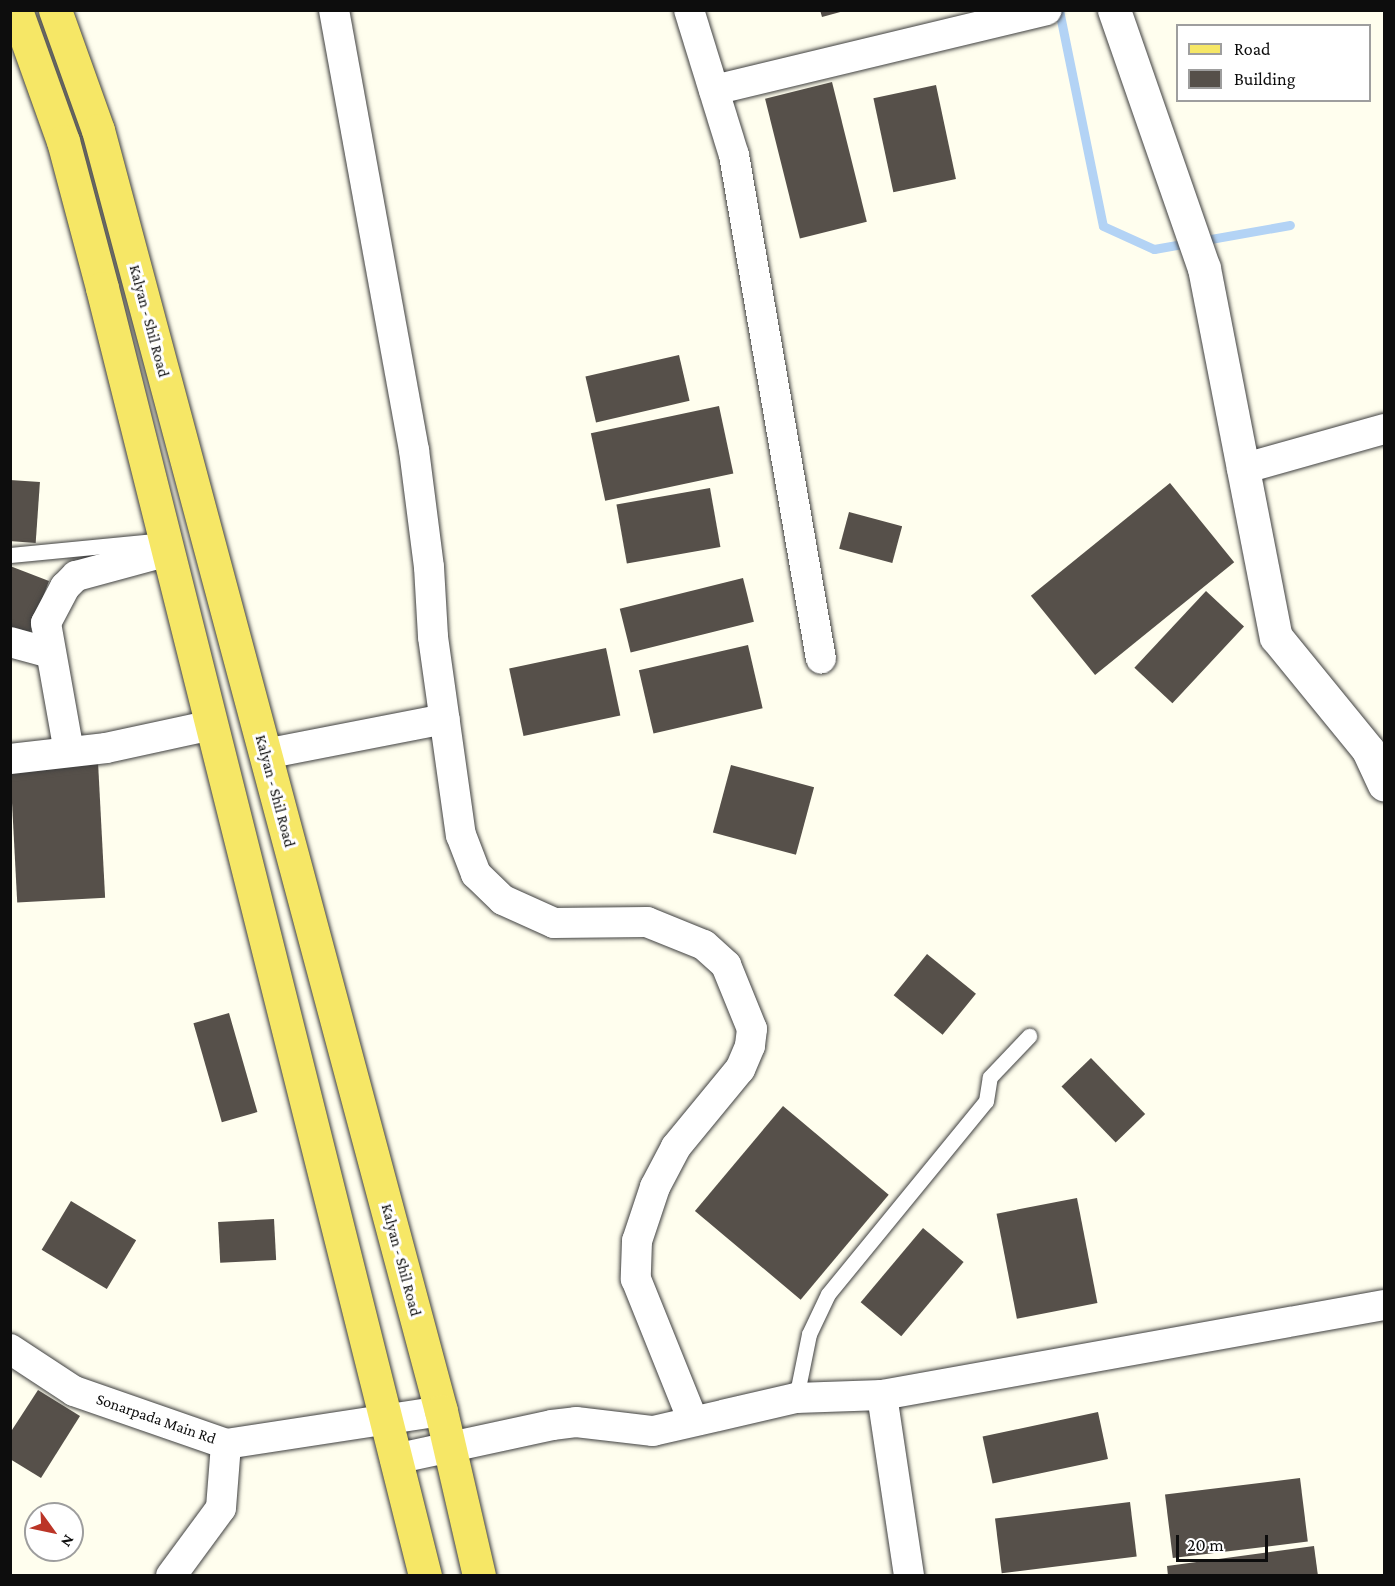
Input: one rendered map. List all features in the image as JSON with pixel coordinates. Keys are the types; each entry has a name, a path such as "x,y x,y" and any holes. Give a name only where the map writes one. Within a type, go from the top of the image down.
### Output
{"main road":[{"name":"Kalyan - Shil Road","path":"55,10 98,130 441,1411 479,1575"},
{"path":"22,11 63,141 167,545 425,1575"}],"street":[{"path":"334,10 414,450 461,836 476,874 503,900 554,923 647,922 705,945 726,965 752,1029 750,1046 740,1069 676,1147 655,1186 637,1241 636,1279 693,1421"},
{"path":"689,10 734,156 821,659"},
{"path":"714,90 1047,10"},
{"path":"1114,10 1195,242 1276,637 1368,750 1384,785"},
{"path":"1242,469 1384,429"},
{"path":"69,752 46,623 65,587 76,576 167,545"},
{"path":"10,642 50,653"},
{"path":"265,754 445,719"},
{"path":"10,759 106,748 212,725"},
{"path":"395,1459 576,1422 653,1431 796,1398 882,1395 1384,1305"},
{"name":"Sonarpada Main Rd","path":"10,1349 74,1391 226,1444 386,1422 441,1411"},
{"path":"882,1395 909,1575"},
{"path":"171,1575 221,1508 226,1444"}],"lane":[{"path":"10,555 167,545"},
{"path":"796,1398 808,1334 828,1294 986,1101 990,1077 1029,1036"}],"building":[{"path":"820,10 844,10 844,11 822,17"},
{"path":"832,82 867,222 800,238 765,99"},
{"path":"936,85 956,179 893,192 873,98"},
{"path":"679,355 690,401 596,422 585,377"},
{"path":"719,406 733,473 605,501 591,433"},
{"path":"10,480 40,482 36,543 10,541"},
{"path":"1170,483 1234,562 1095,675 1031,596"},
{"path":"710,488 720,547 627,564 616,504"},
{"path":"849,512 902,526 892,563 839,549"},
{"path":"10,566 49,581 28,637 10,631"},
{"path":"743,578 754,622 631,652 620,609"},
{"path":"1206,591 1244,626 1172,703 1134,668"},
{"path":"748,645 763,708 653,734 639,670"},
{"path":"606,648 620,715 524,736 509,669"},
{"path":"98,762 105,898 17,902 10,767"},
{"path":"731,765 814,787 796,855 713,833"},
{"path":"927,954 976,994 943,1035 894,995"},
{"path":"229,1013 257,1112 222,1122 193,1023"},
{"path":"1091,1058 1145,1114 1116,1143 1062,1086"},
{"path":"783,1106 889,1195 801,1300 695,1211"},
{"path":"1077,1198 1097,1303 1017,1319 997,1214"},
{"path":"71,1201 136,1240 107,1289 42,1250"},
{"path":"274,1219 276,1260 220,1263 218,1222"},
{"path":"923,1228 964,1262 901,1336 861,1302"},
{"path":"38,1390 80,1416 41,1478 10,1459 10,1433"},
{"path":"1098,1412 1108,1459 993,1483 983,1437"},
{"path":"1300,1478 1308,1542 1173,1558 1165,1495"},
{"path":"1130,1502 1137,1557 1002,1573 995,1519"},
{"path":"1314,1546 1318,1576 1168,1576 1167,1566"}],"waterway":[{"path":"1059,10 1103,226 1154,249 1290,225"}]}
